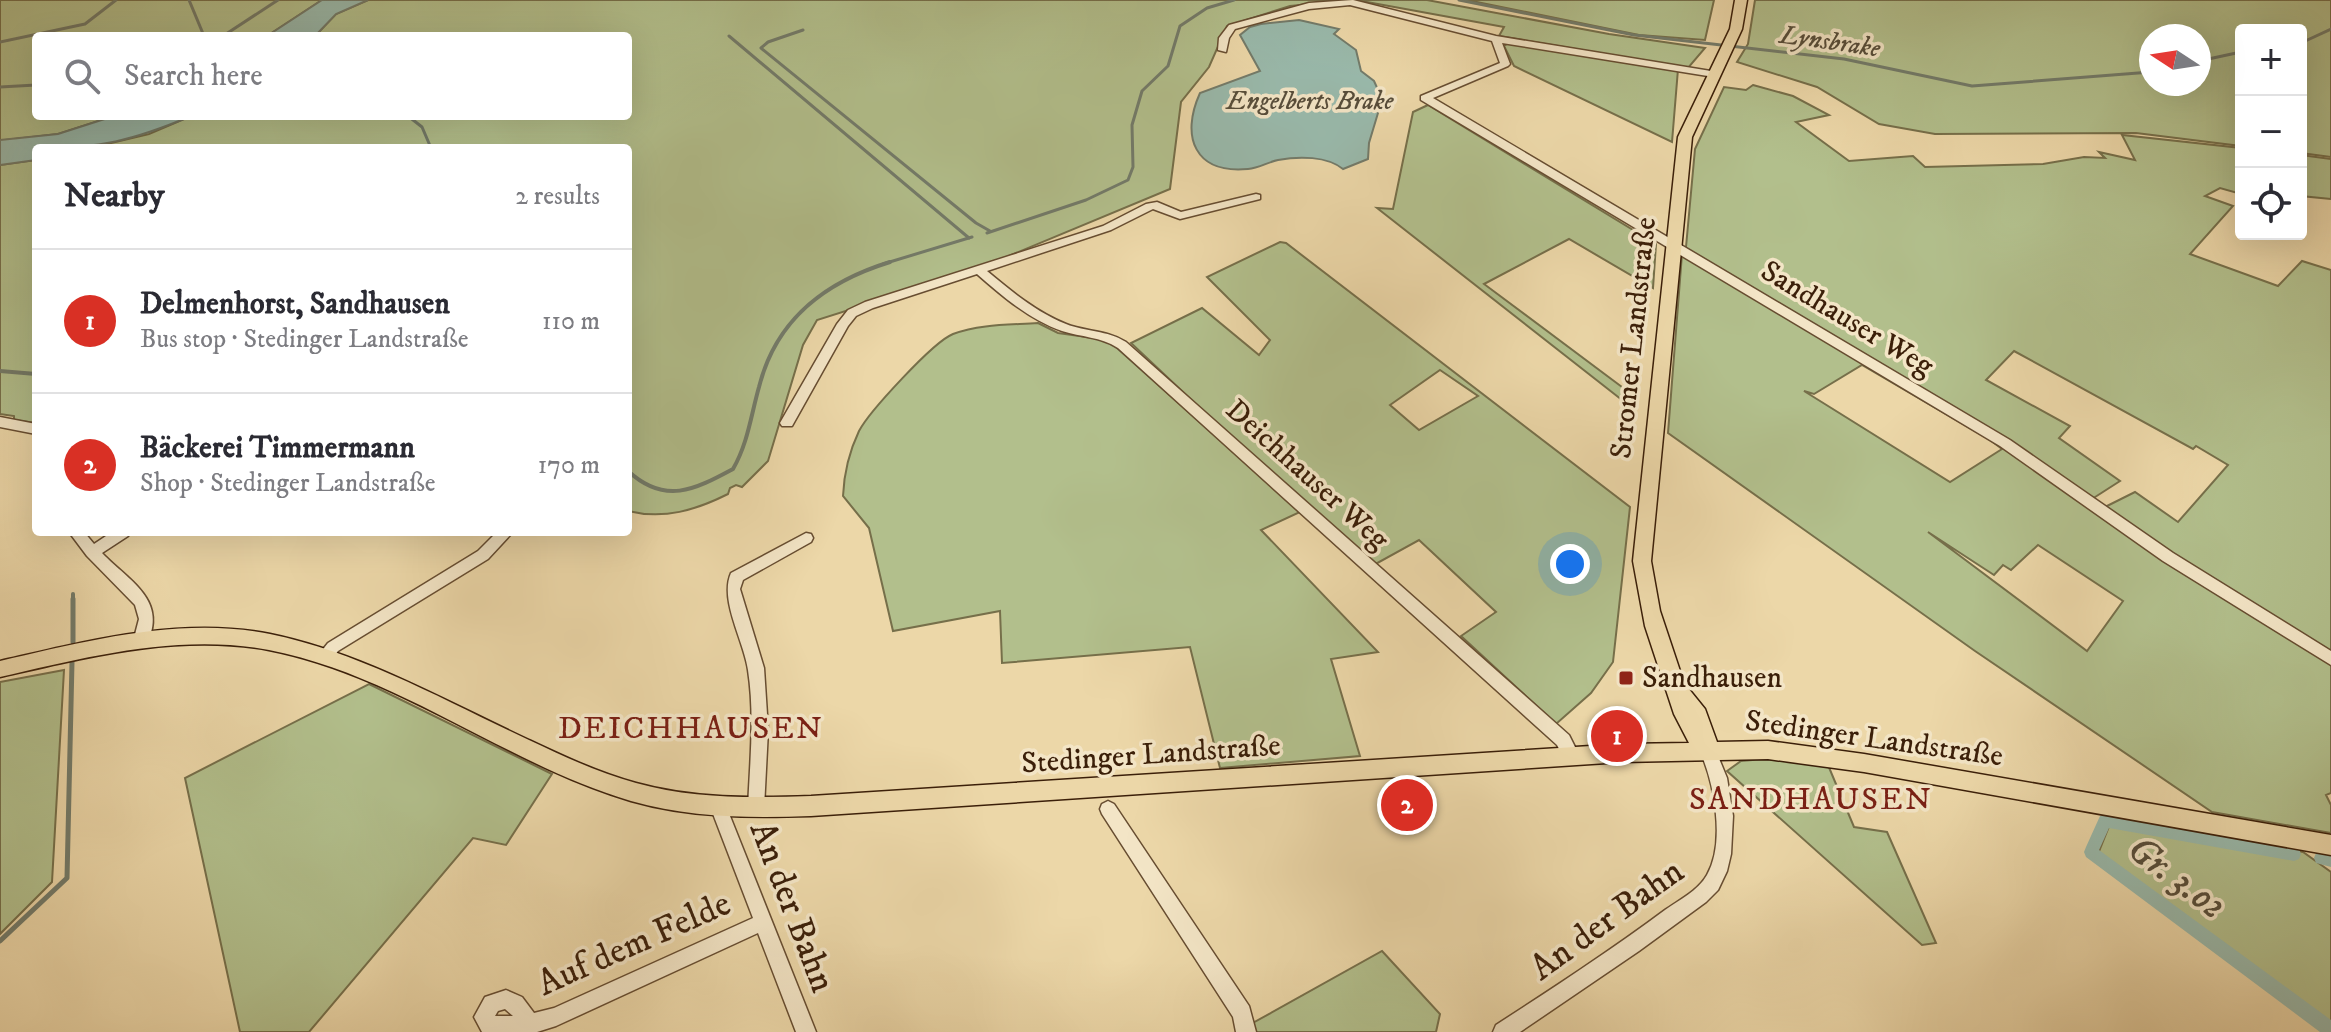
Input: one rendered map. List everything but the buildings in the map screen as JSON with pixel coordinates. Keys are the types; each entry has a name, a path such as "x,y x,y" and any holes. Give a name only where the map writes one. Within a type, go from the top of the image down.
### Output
{"main road":[{"name":"Stromer Landstraße","path":"1707,749 1688,727 1655,635 1644,590 1642,561 1685,137 1729,45 1741,0"},
{"name":"Stedinger Landstraße","path":"0,669 73,652 174,638 240,639 279,645 324,658 596,779 647,796 718,806 756,808 1707,749 1768,750 1864,763 2331,845"}],"street":[{"path":"1223,50 1224,38 1232,27 1309,6 1350,2 1496,39 1714,74"},
{"name":"Sandhauser Weg","path":"1496,39 1505,64 1425,98 2005,443 2168,557 2331,659"},
{"path":"787,423 852,313 900,294 1107,228 1150,206 1157,205 1180,216 1256,197"},
{"name":"Deichhauser Weg","path":"980,271 1017,302 1041,316 1066,328 1111,337 1122,345 1563,740 1572,757"},
{"path":"0,422 32,428"},
{"path":"79,536 92,552 136,591 148,613 146,632 141,642"},
{"path":"92,552 117,536"},
{"path":"324,658 333,647 483,555 502,536"},
{"path":"756,808 760,730 756,668 733,589 736,577 806,538"},
{"name":"An der Bahn","path":"1503,1032 1711,886 1718,871 1724,834 1722,788 1717,765 1707,749"},
{"name":"An der Bahn","path":"718,806 806,1032"},
{"path":"1108,809 1242,1013 1246,1032"},
{"name":"Auf dem Felde","path":"531,1025 556,1017 763,922"}],"green space":[{"path":"0,0 322,0 273,32 32,32 32,120 102,120 58,134 0,140"},
{"path":"368,0 1351,0 1290,6 1227,26 1209,67 1181,102 1170,189 975,270 817,320 803,345 768,461 742,487 736,485 716,500 667,514 632,512 632,144 107,144 149,134 182,120 632,120 632,32 319,32 336,14"},
{"path":"1356,0 1427,0 1609,34 1705,48 1688,68 1499,36 1504,27"},
{"path":"1467,0 1714,0 1705,40 1639,35"},
{"path":"1755,0 2331,0 2331,157 2307,154 2307,24 2235,24 2235,145 2136,133 1935,134 1879,124 1817,87 1737,62 1748,44"},
{"path":"1510,42 1678,69 1672,142 1514,66 1504,46"},
{"path":"1753,85 1793,96 1829,115 1796,122 1849,161 1913,156 1925,167 2043,164 2084,157 2105,158 2099,152 2135,160 2122,135 2235,147 2235,192 2220,188 2205,196 2233,206 2190,254 2278,286 2302,261 2331,270 2331,793 2326,795 2331,805 2331,833 2212,812 1975,651 1668,433 1682,254 1686,247 1695,149 1724,87 1746,90","holes":["2014,351 2193,449 2196,446 2228,465 2178,522 2135,492 2103,508 2092,499 2120,481 2059,438 2070,426 1986,380","1862,365 2002,449 1950,482 1804,391 1814,394","1928,532 1994,575 2003,565 2011,570 2038,545 2123,601 2087,651"]},
{"path":"1428,105 1656,244 1653,288 1569,239 1484,284 1630,393 1622,400 1377,208 1393,209 1413,112"},
{"path":"2307,156 2331,159 2331,199 2307,197"},
{"path":"32,161 32,422 0,414 0,165"},
{"path":"1280,242 1286,243 1630,507 1613,662 1591,693 1556,724 1461,636 1496,612 1419,540 1372,566 1131,343 1202,308 1259,355 1270,340 1207,277","holes":["1440,370 1478,396 1419,430 1390,405"]},
{"path":"1038,323 1058,333 1108,340 1300,512 1261,530 1378,652 1331,659 1360,756 1220,768 1190,647 1002,663 1000,611 893,631 869,528 843,496 848,463 859,431 902,378 953,334 984,327"},
{"path":"64,670 52,882 0,934 0,682"},
{"path":"369,684 552,774 506,845 473,838 309,1032 240,1032 185,778"},
{"path":"1764,759 1828,765 1854,827 1887,832 1936,943 1922,945 1727,771 1741,761"},
{"path":"2112,819 2303,852 2331,872 2331,1025 2098,854"},
{"path":"1382,951 1440,1014 1436,1032 1253,1032 1251,1024"}],"water":[{"path":"322,0 368,0 336,14 319,32 273,32"},
{"name":"Engelberts Brake","path":"1299,20 1339,29 1334,34 1356,50 1361,71 1374,81 1379,92 1372,105 1378,113 1369,143 1368,159 1343,169 1321,159 1304,158 1230,169 1204,159 1192,138 1194,109 1200,93 1260,71 1240,35 1250,27"},
{"path":"102,120 181,120 151,132 97,144 32,144 32,161 0,165 0,140 58,134"}],"waterway":[{"path":"47,32 85,24 116,0"},
{"path":"189,0 202,32"},
{"path":"229,32 278,0"},
{"path":"987,233 1086,200 1128,180 1133,167 1132,125 1142,91 1168,66 1180,26 1207,8 1234,0"},
{"name":"Lynsbrake","path":"1459,0 1634,35 1844,59 1972,86 2139,73"},
{"name":"Lynsbrake","path":"2307,40 2331,29"},
{"path":"803,30 768,42 761,48 976,223 990,231"},
{"path":"0,42 32,35"},
{"path":"729,36 969,238"},
{"name":"Lynsbrake","path":"2211,58 2235,53"},
{"path":"0,87 32,85"},
{"path":"413,120 422,127 429,144"},
{"path":"883,264 969,238"},
{"path":"632,474 655,488 680,491 733,469 746,439 767,363 791,323 824,292 844,280 890,262"},
{"path":"0,371 32,374"},
{"path":"73,594 73,642"},
{"path":"0,941 67,878 72,662"},
{"name":"Gr. 3.02","path":"2294,854 2105,821 2091,852 2331,1030"},
{"name":"Gr. 3.02","path":"2321,858 2331,860"}],"place":[{"name":"Sandhausen","path":"1626,678"},
{"name":"Delmenhorst, Sandhausen","path":"1617,736"},
{"name":"Bäckerei Timmermann","path":"1407,805"}],"district":[{"name":"DEICHHAUSEN","path":"691,729"},
{"name":"SANDHAUSEN","path":"1811,800"}]}
